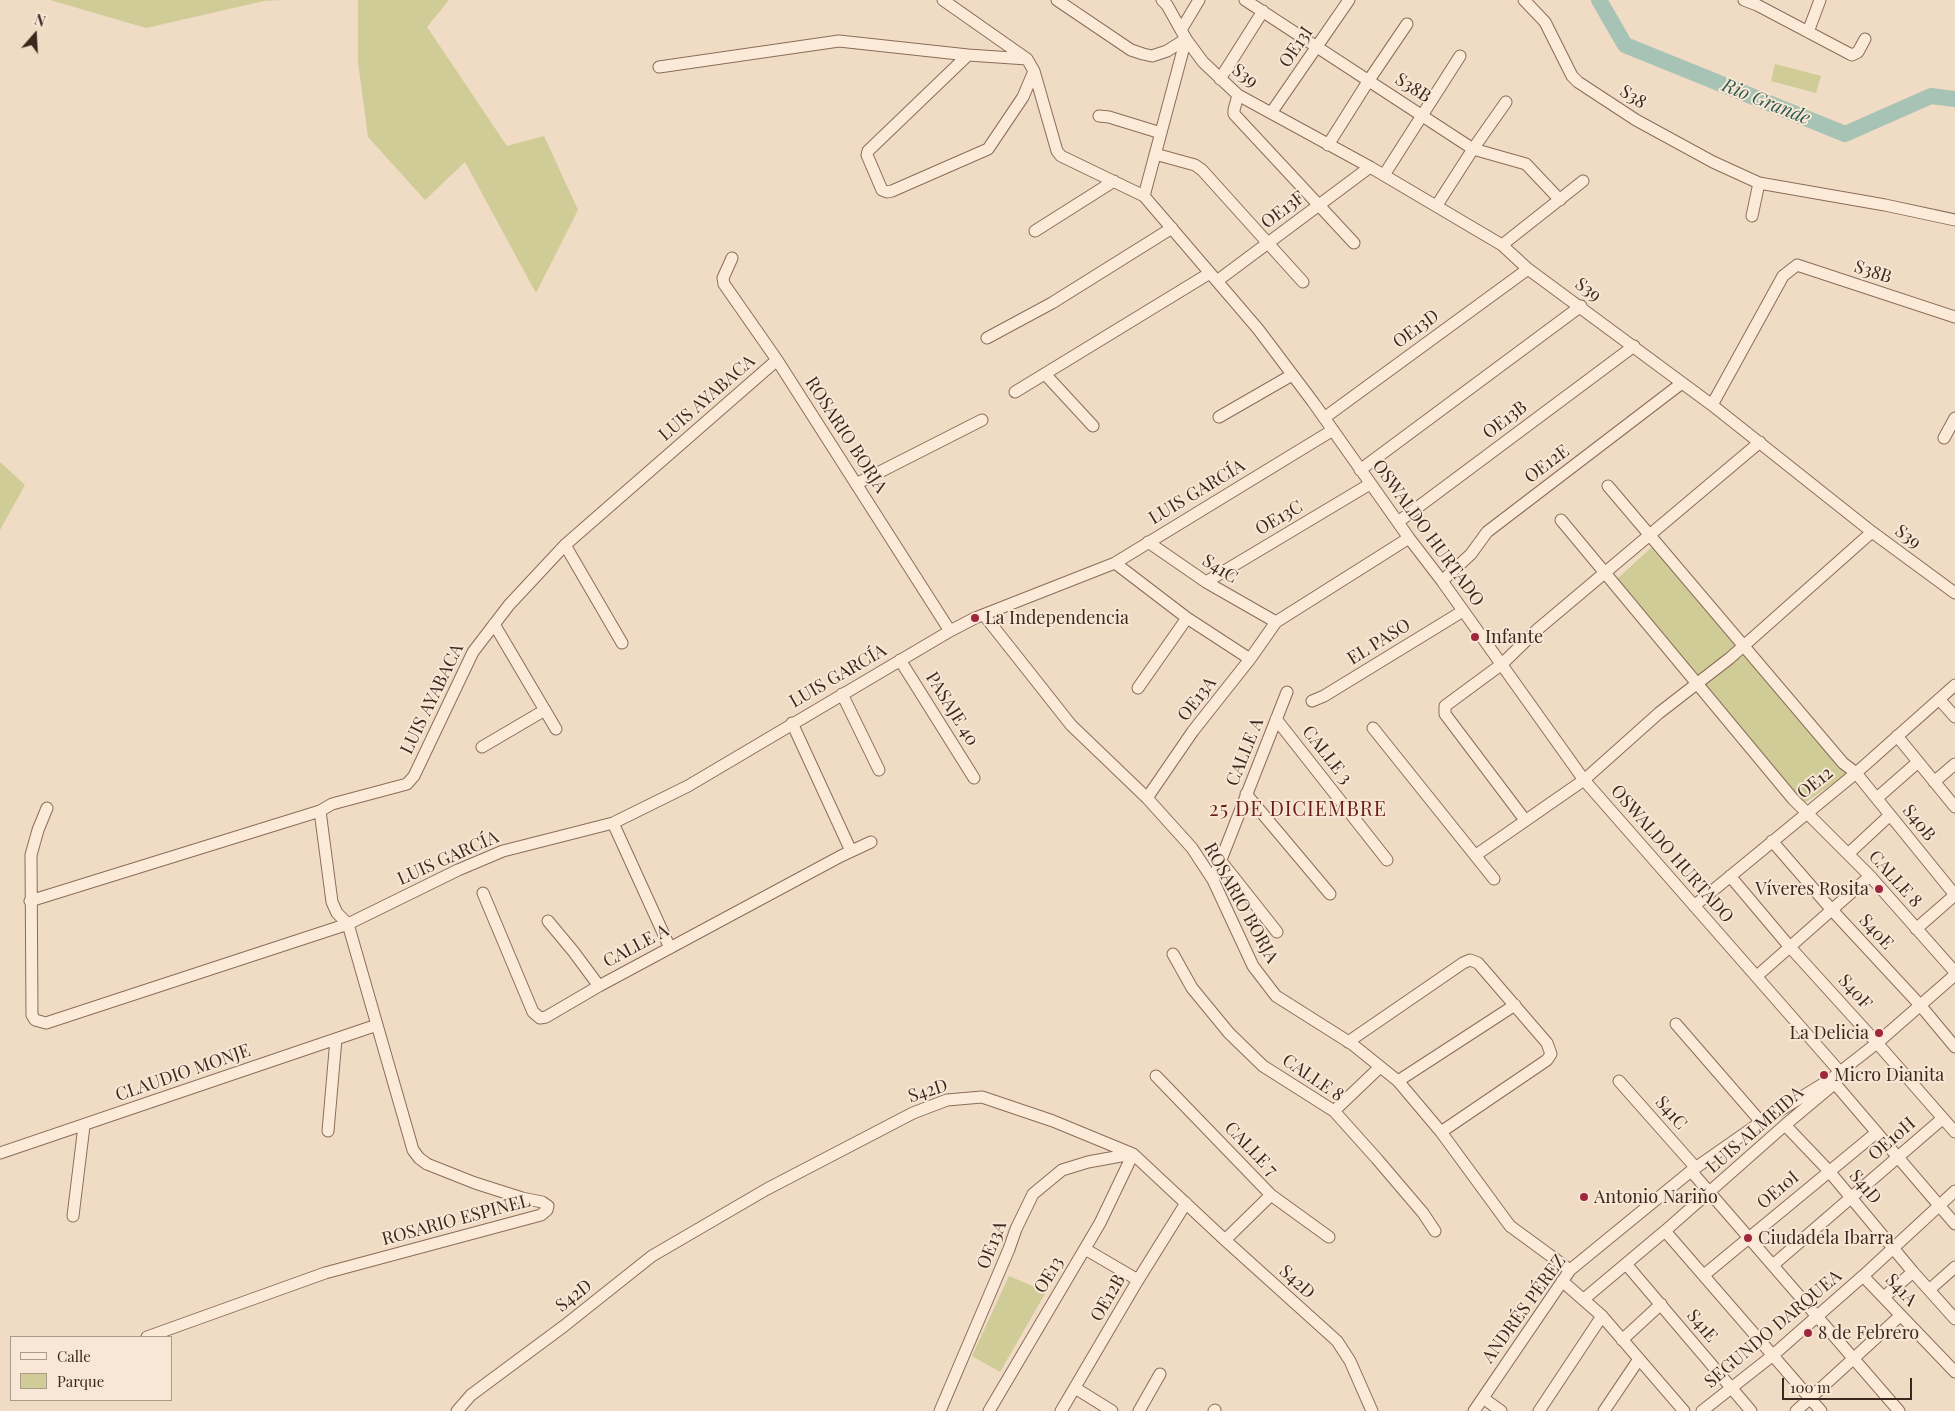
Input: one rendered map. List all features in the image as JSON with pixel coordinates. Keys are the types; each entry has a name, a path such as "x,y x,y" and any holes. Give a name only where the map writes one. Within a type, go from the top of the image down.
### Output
{"street":[{"path":"943,0 1027,59 1034,71 1057,151 1061,156 1144,196 1184,35 1199,0"},
{"path":"1057,0 1130,50 1142,54 1152,56 1168,51 1184,35"},
{"path":"1162,0 1167,5 1184,35"},
{"name":"S38B","path":"1245,0 1473,149 1523,162 1560,200"},
{"name":"OE13I","path":"1271,113 1349,0"},
{"name":"S38","path":"1524,0 1544,22 1572,76 1578,82 1636,120 1713,162 1759,183 1886,205 1955,220"},
{"path":"1744,0 1758,2 1808,32 1852,54 1858,52 1865,39"},
{"path":"1808,32 1820,0"},
{"path":"1220,79 1263,11"},
{"path":"1328,145 1407,24"},
{"name":"S39","path":"1184,35 1203,62 1238,95 1437,205 1502,245 1528,269 1581,306 1712,405 1872,532 1955,593"},
{"path":"659,67 838,41 968,55 1027,59"},
{"path":"968,55 868,151 882,190 892,191 988,149 1023,97 1034,71"},
{"path":"1384,175 1460,56"},
{"path":"1238,95 1234,114 1354,243"},
{"path":"1437,205 1506,102"},
{"path":"1099,116 1109,116 1161,133"},
{"path":"1155,154 1195,165 1303,282"},
{"name":"OE13F","path":"1015,392 1267,244 1370,167"},
{"path":"1035,231 1114,181"},
{"path":"1502,245 1582,181"},
{"path":"1752,216 1759,183"},
{"name":"OSWALDO HURTADO","path":"1144,196 1258,329 1333,430 1409,538 1442,580 1584,780 1757,976 1876,1133 1955,1224"},
{"path":"1955,215 1955,220"},
{"path":"987,338 1052,303 1172,228"},
{"name":"ROSARIO BORJA","path":"732,258 723,278 724,284 777,360 950,631"},
{"name":"S38B","path":"1712,405 1783,276 1797,265 1955,317"},
{"name":"OE13D","path":"1324,418 1528,269"},
{"path":"1360,470 1581,306"},
{"name":"OE13B","path":"1398,522 1634,346"},
{"name":"LUIS AYABACA","path":"30,901 320,811 332,804 407,784 414,776 473,652 494,624 565,545 777,360"},
{"path":"1045,374 1093,426"},
{"path":"1220,417 1292,375"},
{"name":"OE12E","path":"1442,580 1471,554 1487,532 1682,383"},
{"path":"1944,438 1955,418"},
{"path":"856,484 982,420"},
{"name":"LUIS GARCÍA","path":"30,901 32,1015 34,1020 46,1023 348,924 458,870 502,851 613,823 688,786 950,631 984,615 1115,563 1333,430"},
{"path":"1525,820 1445,714 1444,709 1502,664 1538,629 1760,442"},
{"name":"OE13C","path":"1206,582 1370,484"},
{"name":"S40B","path":"1608,486 1843,763 1856,773 1955,895"},
{"name":"CALLE 8","path":"1561,520 1793,799 1870,876 1955,972"},
{"path":"1476,855 1584,780 1659,713 1743,645 1872,532"},
{"path":"1276,622 1409,538"},
{"name":"S41C","path":"1148,542 1206,582 1276,622"},
{"path":"565,545 622,643"},
{"path":"1115,563 1187,618 1250,659"},
{"name":"EL PASO","path":"1312,701 1324,696 1463,611"},
{"name":"ROSARIO BORJA","path":"984,615 1071,725 1147,798 1192,848 1213,880 1254,966 1276,996 1348,1042 1398,1081 1441,1132 1510,1226 1570,1270"},
{"path":"1138,688 1187,618"},
{"name":"OE13A","path":"1147,798 1193,731 1250,659 1276,622"},
{"path":"494,624 556,729"},
{"name":"PASAJE 40","path":"900,660 974,778"},
{"name":"OE12","path":"1694,906 1807,811 1856,773 1955,685"},
{"name":"CALLE A","path":"1213,880 1287,692"},
{"path":"842,694 879,770"},
{"path":"1939,698 1955,717"},
{"path":"482,747 545,710"},
{"name":"CALLE 3","path":"1276,719 1387,860"},
{"path":"792,723 851,851"},
{"path":"1373,728 1494,879"},
{"path":"1897,736 1955,806"},
{"path":"1877,798 1918,762"},
{"path":"1934,782 1955,764"},
{"path":"1246,794 1330,894"},
{"path":"30,901 31,855 47,808"},
{"path":"320,811 332,902 337,912 348,924"},
{"path":"1848,854 1890,815"},
{"path":"613,823 670,948"},
{"name":"S40E","path":"1772,841 1831,910 1920,1005 1955,1046"},
{"name":"CALLE A","path":"482,893 534,1014 540,1018 546,1017 599,986 871,842"},
{"path":"1220,860 1277,932"},
{"name":"S40F","path":"1730,876 1789,946 1877,1042 1955,1132"},
{"path":"1757,976 1870,876"},
{"path":"1916,929 1955,895"},
{"path":"548,921 599,986"},
{"name":"ROSARIO ESPINEL","path":"150,1336 325,1273 541,1215 547,1210 548,1206 542,1202 522,1198 475,1183 427,1164 418,1158 413,1150 348,924"},
{"name":"CALLE 8","path":"1173,954 1192,988 1229,1033 1263,1066 1334,1111 1378,1159 1423,1213 1434,1231"},
{"path":"1348,1042 1463,963 1470,960 1478,963 1547,1043 1551,1054 1547,1060 1441,1132"},
{"path":"1835,1078 1955,975"},
{"path":"1398,1081 1515,1006"},
{"path":"1676,1024 1761,1122"},
{"name":"CLAUDIO MONJE","path":"0,1153 377,1025"},
{"path":"328,1131 336,1039"},
{"path":"1334,1111 1380,1067"},
{"name":"CALLE 7","path":"1156,1076 1271,1195 1329,1237"},
{"name":"ANDRÉS PÉREZ","path":"1474,1411 1570,1270 1694,1170 1761,1122 1835,1078"},
{"name":"LUIS ALMEIDA","path":"1584,1299 1665,1232 1835,1078"},
{"name":"S41C","path":"1619,1081 1694,1170 1709,1193 1773,1264 1899,1411"},
{"name":"S42D","path":"457,1411 471,1395 564,1326 652,1256 767,1189 913,1113 947,1100 982,1097 1053,1121 1133,1154 1337,1341 1350,1361 1372,1411"},
{"name":"OE10H","path":"1773,1264 1942,1118"},
{"name":"S41D","path":"1785,1125 1828,1170 1955,1319"},
{"path":"73,1216 84,1126"},
{"name":"OE10I","path":"1704,1275 1828,1170 1876,1133"},
{"name":"OE13A","path":"940,1411 1010,1249 1016,1229 1033,1194 1062,1170 1088,1162 1133,1154"},
{"name":"OE13","path":"989,1411 1100,1223 1133,1154"},
{"name":"SEGUNDO DARQUEA","path":"1702,1411 1772,1356 1863,1276 1955,1191"},
{"path":"1225,1240 1271,1195"},
{"name":"OE12B","path":"1061,1411 1186,1203"},
{"path":"1665,1232 1822,1411"},
{"path":"1085,1249 1138,1280"},
{"name":"S41E","path":"1626,1264 1751,1411"},
{"path":"1929,1290 1955,1267"},
{"path":"1884,1297 1913,1272"},
{"name":"S41A","path":"1863,1276 1955,1372"},
{"path":"1562,1281 1602,1316 1684,1411"},
{"path":"1622,1340 1661,1304"},
{"path":"1539,1411 1602,1316"},
{"path":"1796,1411 1900,1316"},
{"path":"1604,1411 1639,1359"},
{"path":"1138,1411 1160,1374"},
{"path":"1075,1388 1112,1411"},
{"path":"1483,1398 1502,1411"}],"green space":[{"path":"50,0 281,0 264,1 146,28"},
{"path":"358,0 449,0 427,27 507,146 544,136 578,210 536,293 465,162 425,200 368,137 358,62"},
{"path":"1775,64 1821,76 1816,93 1771,81"},
{"path":"0,462 25,485 0,530"},
{"path":"1654,545 1737,647 1697,678 1616,580"},
{"path":"1742,653 1847,774 1803,804 1703,684"},
{"path":"1009,1276 1046,1292 1000,1372 972,1356"}],"waterway":[{"name":"Rio Grande","path":"1599,0 1625,45 1845,134 1931,96 1955,99"}],"place":[{"name":"La Independencia","path":"975,618"},
{"name":"Infante","path":"1475,637"},
{"name":"Víveres Rosita","path":"1879,889"},
{"name":"La Delicia","path":"1879,1033"},
{"name":"Micro Dianita","path":"1824,1075"},
{"name":"Antonio Nariño","path":"1584,1197"},
{"name":"Ciudadela Ibarra","path":"1748,1238"},
{"name":"8 de Febrero","path":"1808,1333"}],"district":[{"name":"25 DE DICIEMBRE","path":"1298,810"}]}
